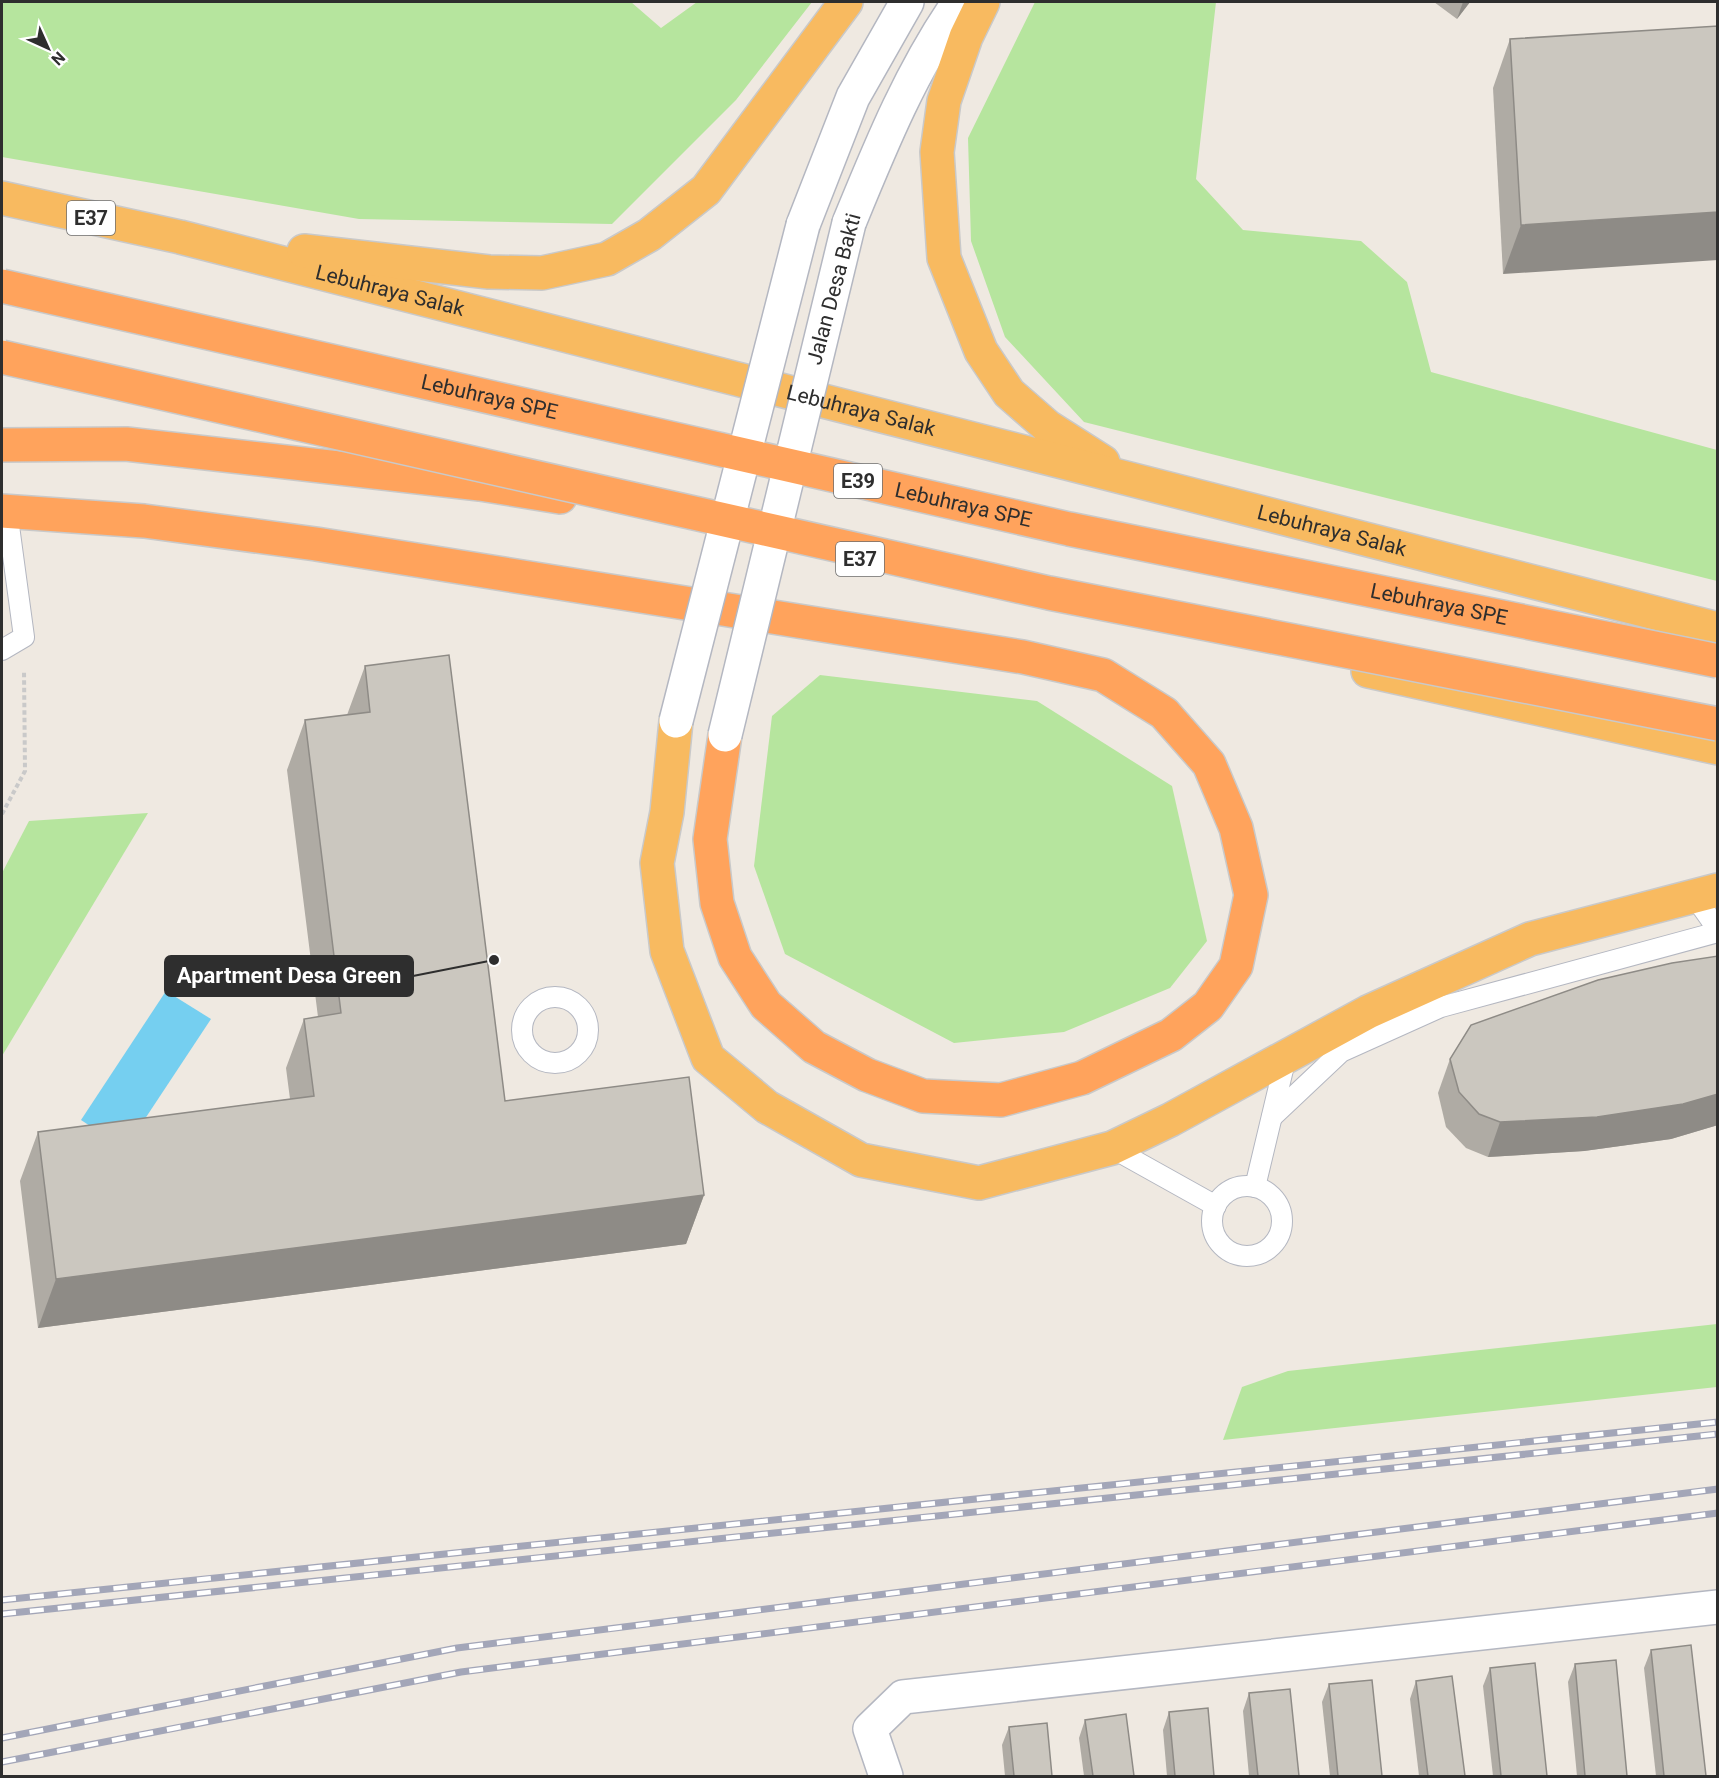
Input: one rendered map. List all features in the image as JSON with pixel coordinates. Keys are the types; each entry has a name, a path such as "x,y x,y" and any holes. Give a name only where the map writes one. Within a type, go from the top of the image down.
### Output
{"highway":[{"path":"180,237 489,272 542,273 607,259 649,235 706,190 846,2"},
{"path":"983,2 966,37 944,101 937,152 944,258 981,351 1009,393 1048,427 1135,480"},
{"name":"Lebuhraya Salak","path":"2,198 180,237 1718,629"},
{"name":"Lebuhraya SPE","path":"2,286 1069,529 1718,661"},
{"path":"2,357 1049,593 1718,724"},
{"name":"E37","path":"2,373 639,510 1718,748"},
{"path":"2,445 126,444 480,484 639,510"},
{"path":"4,511 144,521 316,544 1023,657 1103,675 1164,713 1209,764 1236,828 1251,895 1236,966 1208,1006 1171,1035 1082,1078 1001,1100 923,1096 867,1075 814,1047 766,1005 735,957 717,903 711,839 725,735"},
{"path":"676,721 667,812 657,863 667,951 708,1058 767,1107 861,1160 979,1183 1112,1148 1170,1120 1368,1012 1530,939 1706,893"}],"street":[{"name":"Jalan Desa Bakti","path":"676,721 803,225 853,97 907,2"},
{"name":"Jalan Desa Bakti","path":"725,735 849,223 899,104 920,61 959,2"},
{"path":"886,1776 870,1730 903,1697 1718,1608"}],"lane":[{"path":"2,650 24,637 4,511"},
{"path":"1272,1117 1341,1052 1441,1008 1718,931 1706,893"},
{"path":"1255,1187 1286,1057"},
{"path":"1112,1148 1216,1206"},
{"path":"1255,1187 1274,1198 1282,1219 1275,1241 1257,1255 1235,1254 1217,1239 1212,1217 1216,1206 1232,1189 1255,1187"}],"path":[{"path":"2,814 25,771 24,637"}],"green space":[{"path":"2,2 631,2 661,28 697,2 812,2 736,100 612,224 359,219 2,157"},
{"path":"1035,2 1216,2 1196,179 1243,230 1361,241 1407,282 1431,372 1717,450 1717,581 1084,422 1005,337 971,241 968,138"},
{"path":"820,675 1037,701 1172,786 1207,941 1170,988 1064,1032 954,1043 785,954 754,866 772,716"},
{"path":"148,813 2,1056 2,873 29,821"},
{"path":"1717,1324 1717,1387 1223,1440 1242,1387 1288,1371"}],"water":[{"path":"166,991 211,1019 125,1149 81,1120"}],"building":[{"path":"1718,26 1718,212 1521,225 1510,39"},
{"path":"449,655 505,1101 689,1077 704,1195 56,1279 38,1132 314,1096 304,1019 341,1013 305,720 370,712 365,666"},
{"path":"1718,956 1718,1094 1683,1104 1597,1117 1500,1122 1479,1114 1459,1092 1450,1059 1471,1025 1598,980 1672,963"},
{"path":"1691,1645 1706,1776 1664,1776 1651,1650"},
{"path":"1616,1660 1627,1776 1585,1776 1575,1664"},
{"path":"1535,1663 1547,1776 1501,1776 1490,1668"},
{"path":"1452,1676 1465,1776 1428,1776 1416,1681"},
{"path":"1372,1680 1382,1776 1338,1776 1329,1684"},
{"path":"1290,1689 1299,1776 1258,1776 1249,1693"},
{"path":"1208,1708 1214,1776 1175,1776 1169,1712"},
{"path":"1126,1714 1134,1776 1093,1776 1085,1720"},
{"path":"1047,1723 1052,1776 1014,1776 1009,1727"}],"railway":[{"path":"2,1600 1718,1422"},
{"path":"2,1614 1718,1434"},
{"path":"2,1738 457,1648 1718,1489"},
{"path":"2,1762 461,1672 1718,1513"}],"place":[{"name":"Apartment Desa Green","path":"494,960"}]}
